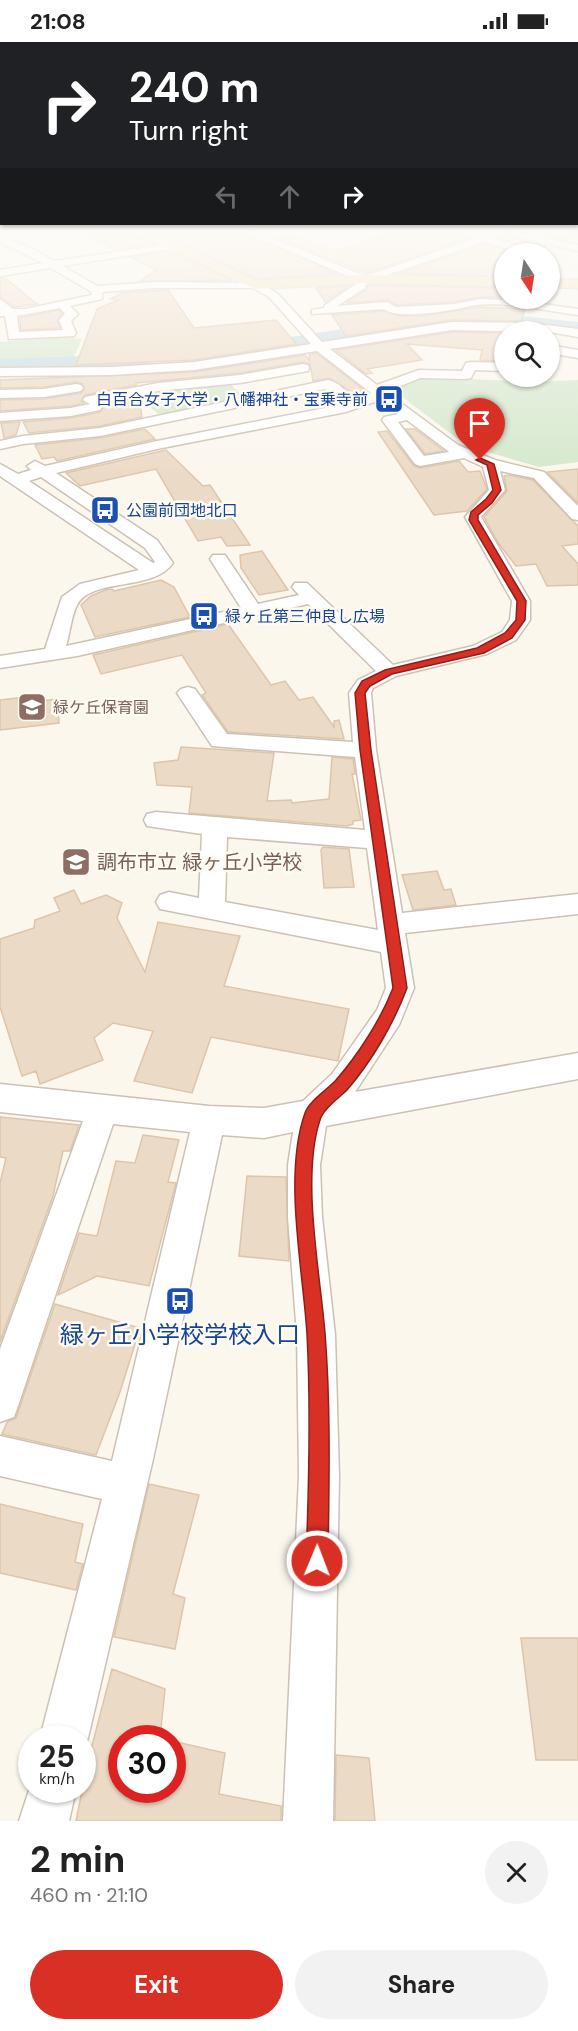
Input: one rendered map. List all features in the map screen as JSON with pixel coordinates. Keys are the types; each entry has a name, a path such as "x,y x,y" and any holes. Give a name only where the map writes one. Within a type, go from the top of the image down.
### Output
{"street":[{"path":"7,315 13,336 70,333 65,320 71,315"},
{"path":"290,315 316,343 379,394 464,454 490,464 539,475 578,515"},
{"path":"293,318 304,315"},
{"path":"0,372 83,367 152,369 237,360 316,343 417,330 469,331 555,315"},
{"path":"532,318 578,323"},
{"path":"532,318 578,333"},
{"path":"560,351 578,354"},
{"path":"237,360 243,369 240,385 255,398"},
{"path":"379,394 380,388 419,374 466,375 467,360 494,365"},
{"path":"0,417 71,412 92,404 158,387 240,379 314,366"},
{"path":"83,367 74,382 76,388 92,404 157,445"},
{"path":"0,445 126,427 328,384 353,401"},
{"path":"0,394 44,393 76,388"},
{"path":"6,474 44,471 157,445 345,408 353,401 379,394"},
{"path":"410,415 389,420 420,460 464,454"},
{"path":"0,445 44,471 151,544 164,563 154,572 86,588 69,601 54,653"},
{"path":"308,1821 319,1476 316,1335 304,1165 312,1114 343,1084 389,1016 400,988 360,693 365,684 388,672 480,650 509,636 520,620 521,601 473,517 497,490 490,464"},
{"path":"6,474 154,572"},
{"path":"219,559 253,612"},
{"path":"0,662 253,612 305,592 388,672"},
{"path":"188,693 220,741 366,750"},
{"path":"156,820 379,840"},
{"path":"212,910 215,827"},
{"path":"169,902 212,910 393,934 578,904"},
{"path":"0,1098 264,1124 578,1066"},
{"path":"0,1403 103,1108"},
{"path":"67,1725 209,1120"},
{"path":"0,1456 125,1484"},
{"path":"44,1821 49,1803"}],"green space":[{"path":"62,337 82,339 73,359 0,360 0,342"},
{"path":"428,377 494,380 494,387 560,387 560,381 578,380 578,462 539,467 467,446 392,389"},
{"path":"228,382 243,396 160,415 132,393"}],"building":[{"path":"35,315 61,315 57,321 60,328 21,330 20,318"},
{"path":"95,315 185,315 194,328 276,320 296,344 194,360 76,365"},
{"path":"332,315 523,315 521,321 452,320 346,336"},
{"path":"452,332 494,333 494,361 480,360 482,350 407,344 422,360 367,369 372,373 366,374 336,350"},
{"path":"316,353 365,391 353,393 329,378 313,381 310,364 303,362 240,373 136,383 136,385 85,395 81,401 84,403 71,406 0,411 0,400 44,399 81,393 85,389 83,384 76,382 44,387 0,388 0,380 194,372 305,355 310,361 309,355"},
{"path":"139,397 142,417 100,426 29,433 23,422 71,418 100,412 104,407 102,404"},
{"path":"20,422 16,435 4,438 1,423"},
{"path":"145,429 155,439 57,461 54,457 42,459 35,445 100,438"},
{"path":"406,429 415,429 444,451 425,454"},
{"path":"387,431 414,466 420,468 459,461 468,472 480,471 487,489 467,511 434,515 378,432"},
{"path":"166,450 203,486 210,485 250,545 227,546 221,537 198,541 156,469 80,486 66,473"},
{"path":"578,469 578,503 547,472"},
{"path":"510,475 533,480 578,526 578,544 562,546 578,564 578,585 547,586 536,564 516,566 499,544 484,517 507,491 504,476"},
{"path":"262,551 288,590 259,595 241,568 240,555"},
{"path":"161,580 174,587 190,617 95,637 81,605 91,596 105,590 114,591"},
{"path":"228,624 271,685 285,681 299,700 313,697 334,727 334,721 339,720 344,739 228,732 202,695 206,693 182,655 101,674 93,655"},
{"path":"25,697 25,703 57,699 59,723 0,730 0,700"},
{"path":"181,747 274,753 267,801 291,800 292,803 329,799 332,757 353,759 355,774 352,774 361,820 353,821 353,824 347,826 189,813 192,787 157,785 154,763 178,760"},
{"path":"323,847 349,849 354,887 324,888 321,850"},
{"path":"437,871 444,890 451,889 456,905 413,910 402,875"},
{"path":"74,890 81,904 106,895 122,903 117,918 145,972 158,922 240,936 224,986 349,1009 338,1061 211,1037 192,1093 134,1081 153,1031 113,1023 94,1038 103,1060 40,1084 36,1071 22,1076 0,1007 0,939 34,928 35,920 60,911 54,898"},
{"path":"0,1117 79,1125 70,1151 63,1151 53,1196 0,1342 0,1183 6,1158 0,1157"},
{"path":"143,1135 179,1140 168,1182 176,1183 149,1286 97,1276 58,1295 79,1233 97,1236 116,1161 135,1163"},
{"path":"247,1176 286,1177 289,1261 239,1256"},
{"path":"55,1304 140,1328 120,1392 96,1455 2,1434 7,1422 16,1418"},
{"path":"149,1484 199,1495 173,1594 185,1598 175,1649 114,1637"},
{"path":"0,1504 83,1524 75,1562 83,1564 76,1590 0,1573"},
{"path":"521,1638 578,1638 578,1760 536,1760"},
{"path":"112,1669 165,1689 161,1725 108,1725 108,1803 186,1803 186,1744 225,1753 219,1794 281,1806 281,1821 76,1821 80,1803 96,1803 96,1730"},
{"path":"336,1755 369,1758 375,1821 335,1821"}],"waterway":[{"path":"231,352 422,323 464,319 504,320 578,328"},
{"path":"0,366 140,361"}],"place":[{"name":"白百合女子大学・八幡神社・宝乗寺前","path":"389,399"},
{"name":"公園前団地北口","path":"105,510"},
{"name":"緑ヶ丘第三仲良し広場","path":"204,616"},
{"name":"緑ケ丘保育園","path":"32,707"},
{"name":"調布市立 緑ヶ丘小学校","path":"76,862"},
{"name":"緑ヶ丘小学校学校入口","path":"180,1301"}],"route":[{"path":"317,1561 319,1476 316,1335 305,1217 304,1165 312,1114 343,1084 389,1016 400,988 360,693 365,684 388,672 480,650 509,636 520,620 521,601 473,517 477,510 495,495 497,490 490,464 480,460"}]}
